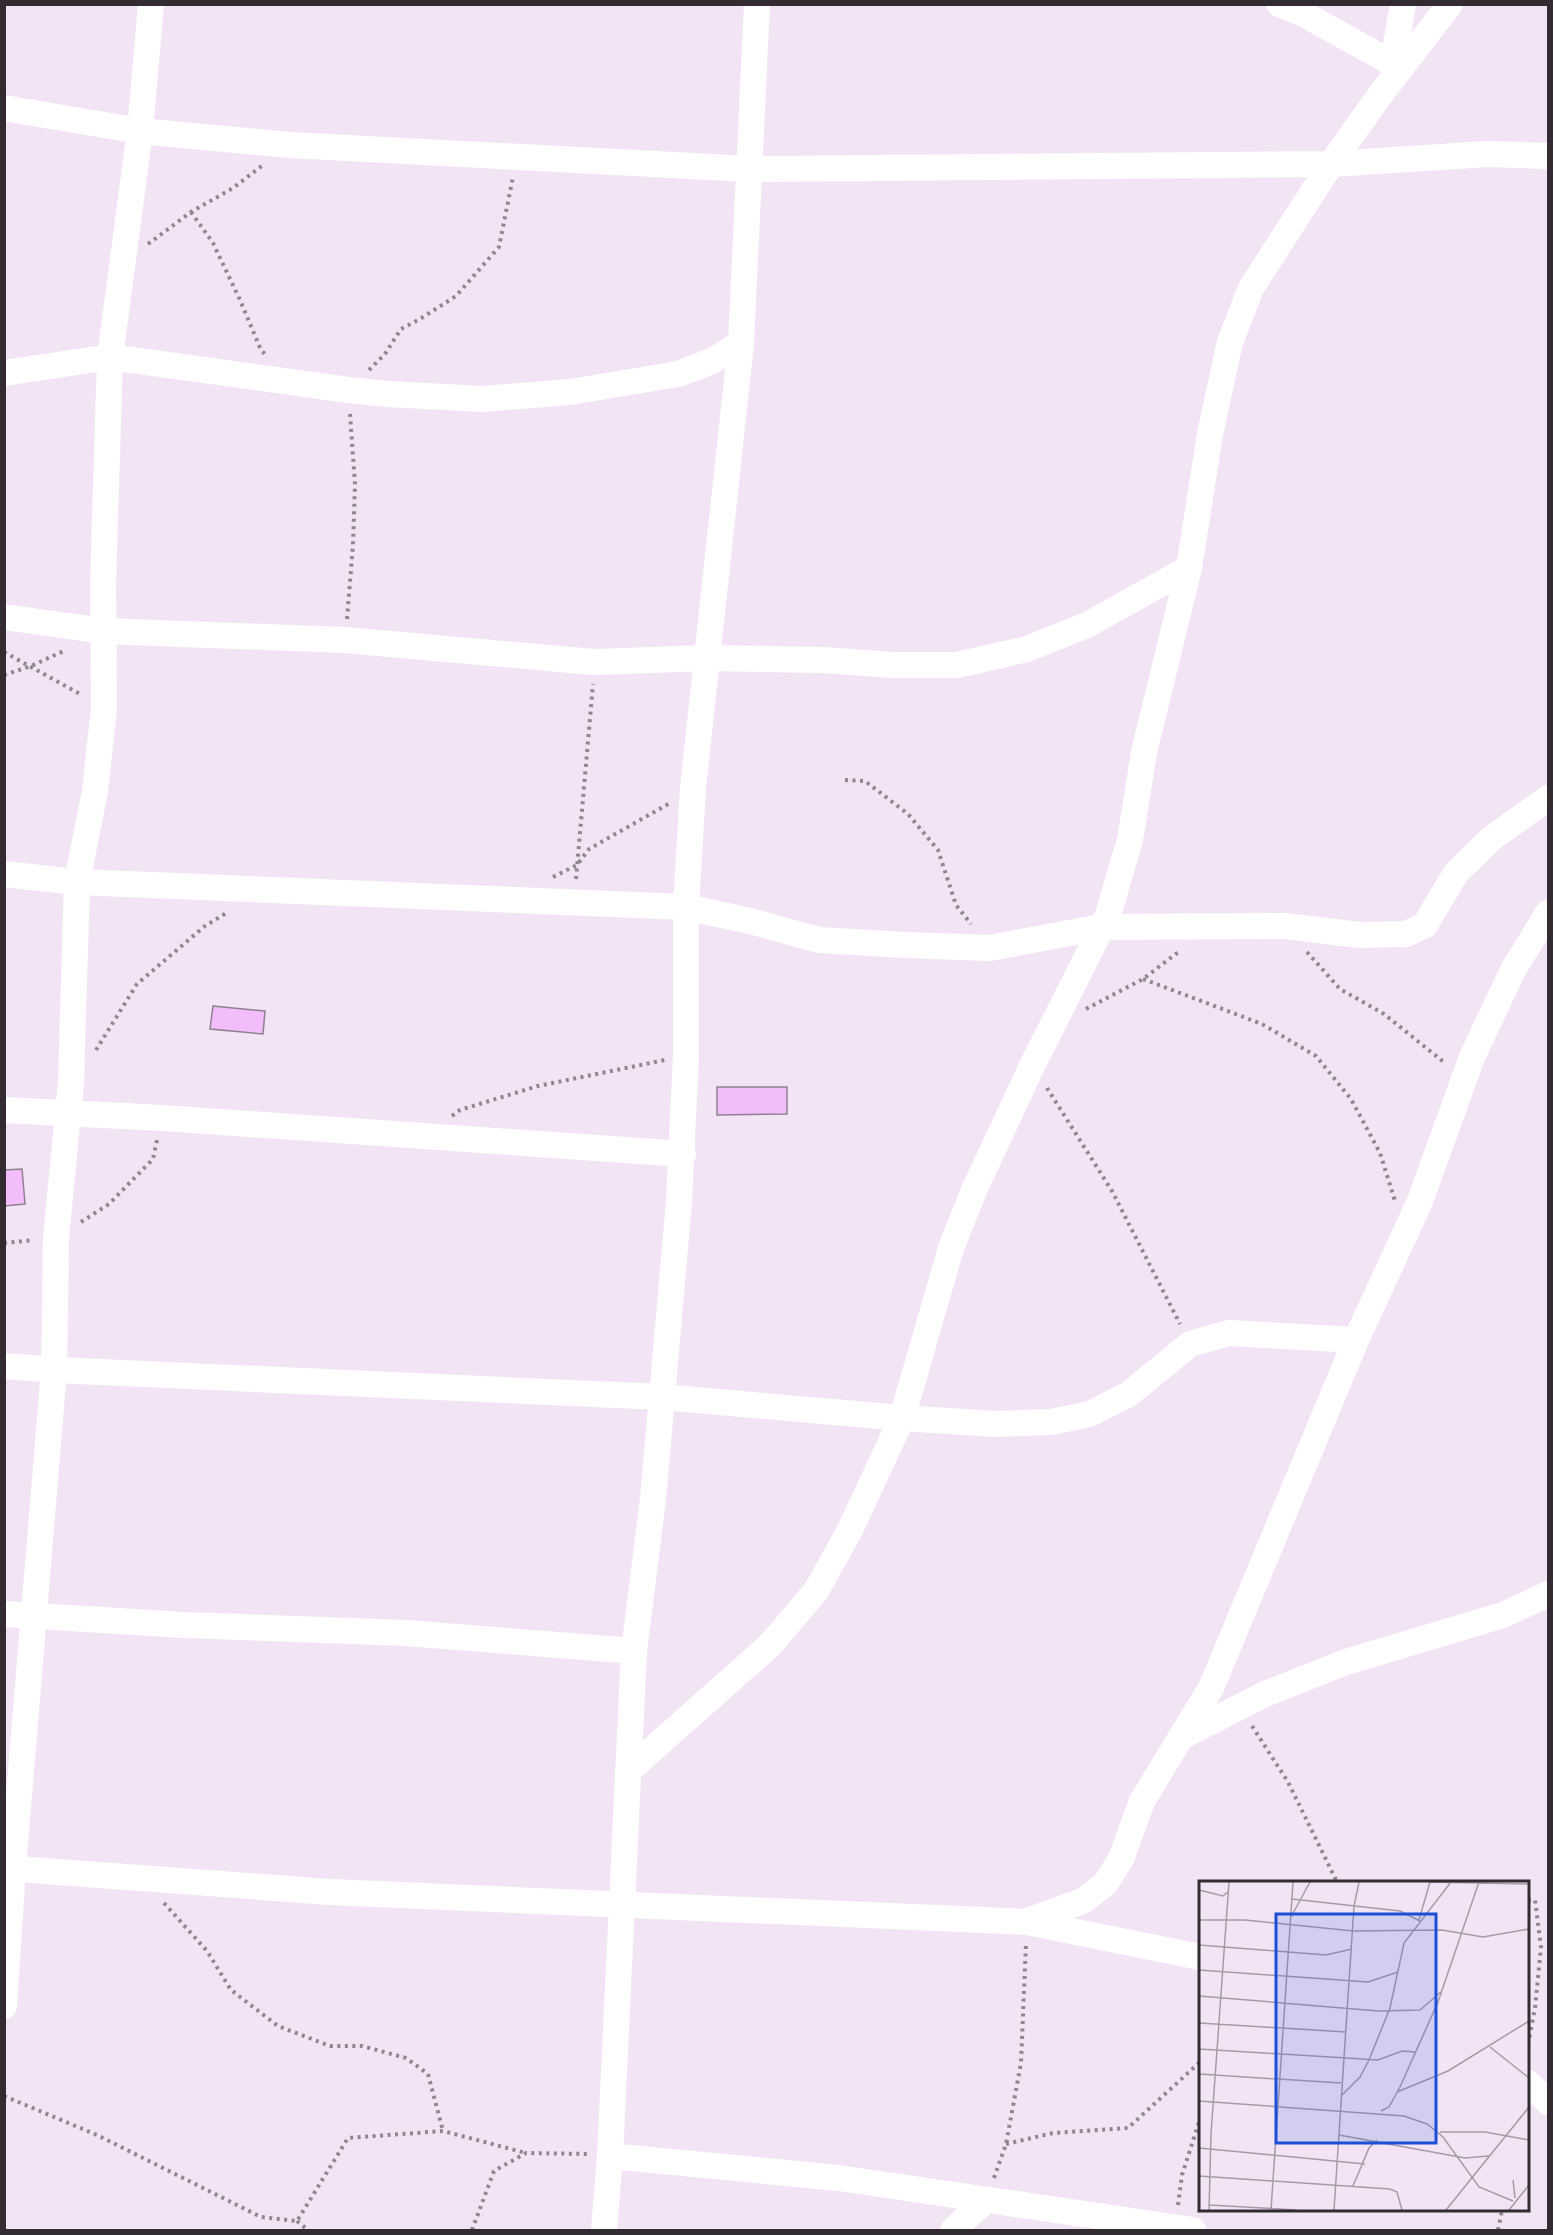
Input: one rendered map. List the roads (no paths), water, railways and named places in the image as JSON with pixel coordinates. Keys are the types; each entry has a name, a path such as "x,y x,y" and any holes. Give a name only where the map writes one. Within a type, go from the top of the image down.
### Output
{"street":[{"path":"4,2006 9,1868 34,1616 54,1370 56,1238 71,1082 77,882 95,790 104,708 103,584 110,357 140,131 150,16 166,4"},
{"path":"604,2230 610,2156 634,1651 653,1499 683,1154 686,907 693,788 741,343 757,4"},
{"path":"1279,4 1300,12 1397,65"},
{"path":"1397,65 1403,4"},
{"path":"628,1771 770,1645 816,1591 850,1530 902,1418 951,1248 975,1188 1032,1066 1108,915 1130,840 1144,752 1189,568 1210,434 1230,342 1251,288 1397,65 1450,4"},
{"path":"4,108 140,131 290,145 750,169 1331,164 1488,154 1548,156"},
{"path":"4,373 110,357 348,390 483,399 570,392 678,374 712,361 741,343"},
{"path":"4,617 104,631 345,640 594,662 707,658 822,660 892,665 957,665 1027,650 1087,625 1189,568"},
{"path":"4,874 77,882 686,907 750,921 819,940 990,948 1101,927 1285,926 1360,934 1406,934 1425,925 1456,873 1492,838 1548,798"},
{"path":"1027,1922 1083,1901 1105,1884 1121,1859 1142,1802 1211,1688 1356,1340 1420,1202 1472,1057 1513,970 1548,913"},
{"path":"4,1110 163,1118 683,1154"},
{"path":"4,1366 662,1397 994,1424 1051,1422 1090,1414 1129,1394 1190,1344 1229,1333 1356,1340"},
{"path":"1180,1738 1244,1704 1346,1662 1503,1615 1548,1594"},
{"path":"4,1614 184,1625 407,1633 634,1651"},
{"path":"9,1868 330,1892 1027,1922 1199,1957"},
{"path":"1529,2086 1548,2102"},
{"path":"610,2156 839,2178 1184,2229"},
{"path":"953,2230 986,2200"}]}
